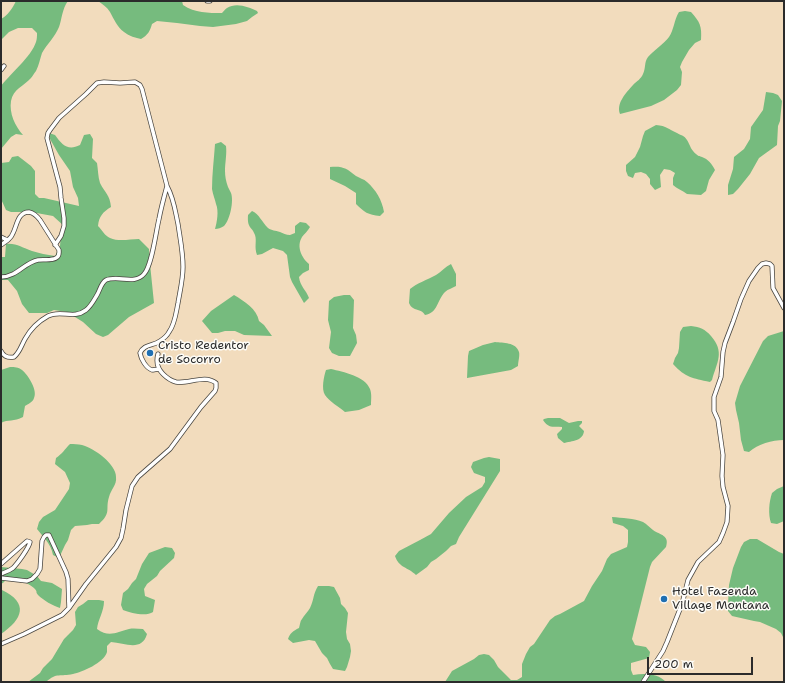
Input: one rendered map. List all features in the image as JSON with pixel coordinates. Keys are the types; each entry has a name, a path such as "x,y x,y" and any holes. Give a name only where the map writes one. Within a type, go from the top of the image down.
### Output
{"street":[{"path":"1,70 4,66"},
{"path":"55,245 61,236 64,226 64,218 48,133 59,118 97,84 104,82 135,82 140,85 167,186 172,194 175,204 182,248 182,281 172,327 169,333 160,341 146,346 140,353 141,359 148,368 153,370 159,369"},
{"path":"1,351 6,357 14,357 18,354 25,338 33,328 51,314 58,313 75,315 87,309 93,302 103,283 107,280 112,278 133,279 141,277 145,273 152,252 167,186"},
{"path":"1,245 13,234 19,218 23,214 29,212 36,215 40,220 59,250 59,253 58,257 50,260 37,260 13,274 1,277"},
{"path":"1,237 8,240"},
{"path":"643,682 667,642 682,604 688,580 698,562 719,542 727,522 728,506 722,476 723,455 718,420 714,411 714,396 721,377 724,343 734,322 741,299 749,281 762,264 766,263 772,266 773,288 784,308"},
{"path":"1,644 62,615 70,608 86,584 116,547 121,538 126,510 135,481 170,449 216,388 216,383 210,380 176,382 167,377 159,369 157,363 158,354"},
{"path":"1,578 27,581 32,579 40,569 42,541 46,535 49,535 66,572 68,579 70,608"},
{"path":"1,564 22,544 27,541 30,542 29,546 16,564 8,572 1,574"}],"green space":[{"path":"16,1 68,1 63,11 59,27 42,53 36,71 28,81 14,93 12,97 12,115 17,128 23,135 16,134 11,137 1,149 1,86 30,53 37,38 37,33 32,28 18,28 9,32 1,40 1,19 10,12"},
{"path":"98,1 182,1 183,5 192,10 212,13 222,13 231,6 238,5 250,8 258,13 247,21 213,27 157,21 152,24 148,33 141,39 130,36 122,30 116,23 109,10"},
{"path":"679,12 691,12 698,22 701,28 701,40 695,43 682,62 680,67 682,72 681,85 664,100 651,106 620,114 619,106 622,98 642,76 645,63 650,54 669,37"},
{"path":"766,92 778,95 782,101 777,145 759,158 750,174 738,189 733,194 728,195 728,185 733,169 734,157 744,149 750,139 751,127 763,110"},
{"path":"656,125 660,125 684,136 694,152 698,156 706,159 713,166 715,170 709,180 706,191 701,195 687,194 673,185 675,173 670,170 664,169 660,175 661,187 655,190 650,184 650,179 646,174 641,172 635,173 633,178 628,176 626,165 635,157 645,131"},
{"path":"49,133 55,135 60,142 69,147 76,147 80,145 84,135 90,134 93,139 92,158 97,163 100,183 108,197 111,207 102,215 98,226 110,238 121,240 139,239 149,249 154,303 129,317 108,335 103,337 96,334 83,322 67,312 54,310 47,313 29,313 22,304 17,291 8,280 1,280 1,257 5,257 6,244 16,245 32,251 55,256 60,246 61,233 64,226 53,216 31,212 11,212 6,210 1,199 1,163 9,162 12,157 18,156 35,171 35,194 39,198 79,206 70,171 50,139"},
{"path":"221,142 226,146 225,175 227,185 232,196 232,205 230,215 224,226 215,229 218,213 212,189 213,172 215,144"},
{"path":"330,167 344,168 366,181 378,196 382,203 384,212 380,216 376,216 366,213 361,209 356,204 356,193 330,179"},
{"path":"252,211 259,216 271,230 290,235 295,233 295,226 300,222 306,223 310,227 300,241 302,255 309,264 309,270 299,277 309,298 304,303 290,277 287,255 283,251 273,248 257,255 255,235 248,223 248,215"},
{"path":"451,264 456,274 456,286 442,295 435,309 429,314 425,315 421,311 412,307 409,303 410,289 436,275"},
{"path":"234,295 253,309 259,321 272,336 244,335 235,331 212,333 202,321 211,311"},
{"path":"350,295 354,300 353,328 357,343 350,356 339,356 332,353 329,348 331,332 328,320 329,301 334,297"},
{"path":"691,326 700,328 707,332 718,347 718,362 710,382 690,377 673,364 678,353 680,332 683,327"},
{"path":"784,331 784,440 765,443 749,452 744,451 735,403 740,386 763,341 768,336"},
{"path":"495,342 515,346 519,352 518,366 511,370 467,378 469,351"},
{"path":"10,367 18,368 24,372 34,387 35,395 33,401 25,406 23,417 1,423 1,370"},
{"path":"331,369 353,375 363,381 371,391 371,405 359,410 345,412 329,399 325,395 323,382 326,370"},
{"path":"548,418 560,418 569,423 582,421 579,426 584,431 582,437 577,440 564,443 558,438 557,434 562,427 547,425 543,420"},
{"path":"70,444 79,444 87,447 104,457 115,472 116,480 109,497 107,514 103,520 99,524 75,526 71,530 59,558 53,555 48,543 37,529 39,522 43,517 55,510 69,489 70,483 65,472 55,464 56,458"},
{"path":"489,457 500,459 500,471 456,544 451,546 416,575 401,565 395,556 399,551 431,534 449,513 466,497 482,487 485,482 485,477 474,473 471,467 473,462"},
{"path":"784,486 784,521 777,524 771,523 769,508 772,493"},
{"path":"612,517 632,519 643,522 664,536 667,540 666,547 652,562 650,567 632,639 635,645 646,647 650,652 649,658 631,663 633,675 651,674 663,679 666,682 445,682 452,671 479,655 484,654 489,655 511,680 517,680 522,677 522,664 526,654 550,620 584,601 602,571 607,559 611,554 627,547 628,530 623,526 613,523"},
{"path":"750,539 757,539 784,554 784,639 781,633 776,629 760,622 732,616 728,611 729,585 733,568 741,547 744,542"},
{"path":"165,547 172,548 175,553 174,558 147,584 144,589 145,596 155,600 153,612 143,614 123,610 121,605 123,593 136,579 142,564 149,553"},
{"path":"1,567 27,570 37,576 41,581 52,583 62,589 60,608 43,599 38,595 33,587 25,583 9,579 1,584"},
{"path":"1,584 2,590 16,600 20,611 14,623 1,634"},
{"path":"318,586 334,587 340,598 341,604 348,613 346,632 351,651 345,671 333,669 315,641 309,640 293,643 288,639 292,632 299,628 301,620 310,608"},
{"path":"88,600 104,601 97,629 101,632 109,634 131,629 143,629 147,634 145,640 137,645 111,642 107,646 107,652 102,660 87,669 69,675 56,676 46,682 28,682 40,673 52,659 64,639 76,625 75,612 78,607"}],"place":[{"name":"Cristo Redentor de Socorro","path":"150,353"},
{"name":"Hotel Fazenda Village Montana","path":"664,599"}]}
